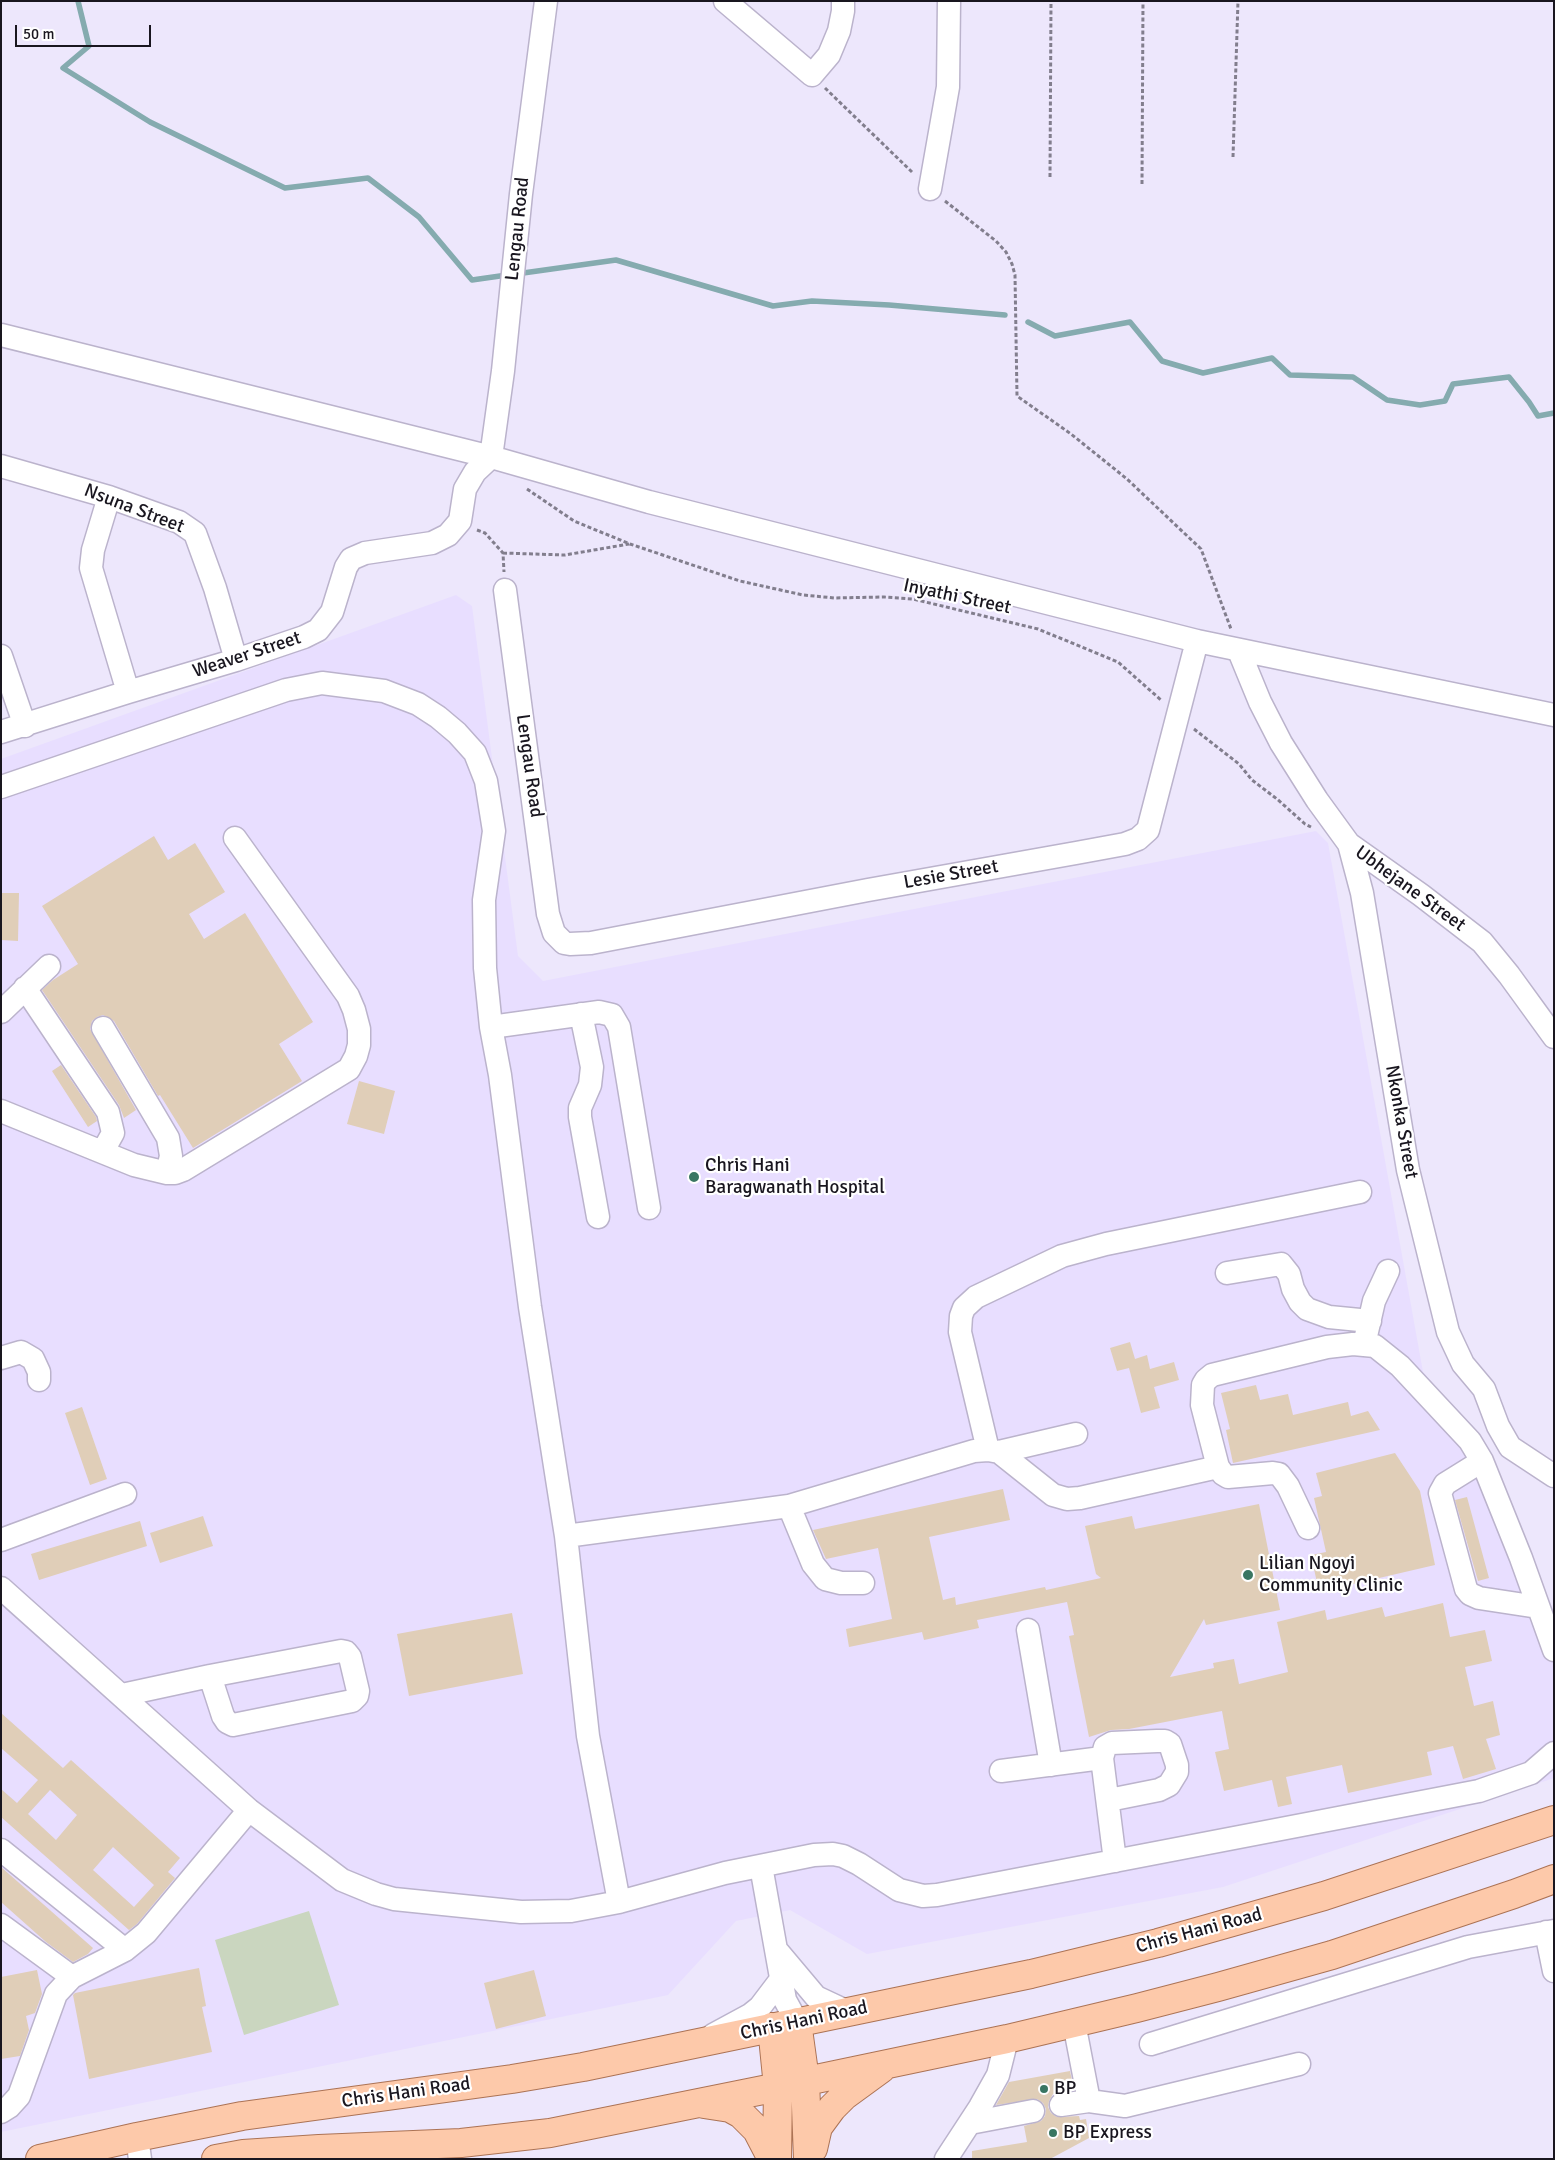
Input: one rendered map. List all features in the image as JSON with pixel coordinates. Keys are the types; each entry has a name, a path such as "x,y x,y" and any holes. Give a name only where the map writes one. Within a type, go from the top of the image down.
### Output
{"main road":[{"name":"Chris Hani Road","path":"40,2159 139,2148 242,2116 521,2078 583,2067 699,2042 784,2007 848,2012 1031,1974 1158,1943 1324,1896 1554,1820"},
{"path":"216,2159 243,2154 470,2142 550,2132 778,2087 1007,2039 1146,2006 1332,1955 1554,1879"},
{"path":"784,2007 805,2080 809,2159"},
{"path":"778,2159 778,2087 784,2007"},
{"path":"809,2159 818,2127 832,2108 861,2083 891,2062"},
{"path":"693,2103 730,2108 741,2114 757,2130 772,2159"}],"street":[{"name":"Lengau Road","path":"491,457 503,371 521,194 546,1"},
{"path":"725,1 812,75 829,55 839,31 843,1"},
{"path":"930,189 948,87 949,1"},
{"path":"1,335 491,457 649,502 1197,641 1554,715"},
{"path":"460,521 464,489 475,472 491,457"},
{"name":"Nsuna Street","path":"1,466 109,496 178,522 195,533 215,588 236,660"},
{"path":"109,496 93,550 91,568 128,692"},
{"name":"Weaver Street","path":"1,732 236,660 304,637 318,630 332,612 346,567 352,559 358,555 432,543 448,535 460,521"},
{"name":"Lengau Road","path":"505,590 548,914 554,933 559,939"},
{"name":"Lesie Street","path":"559,939 570,944 591,943 1132,842 1148,830 1197,641"},
{"name":"Ubhejane Street","path":"1239,651 1260,702 1281,743 1317,800 1349,844 1442,910 1482,942 1510,976 1554,1037"},
{"path":"1,656 25,726"},
{"path":"1,787 286,690 322,683 384,691 418,704 451,728 475,753 486,781 494,831 484,900 485,968 491,1028 500,1075 532,1317 566,1536 588,1736 619,1902"},
{"path":"3,1105 134,1165 167,1173 183,1170 349,1069 359,1045 359,1029 348,996 235,838"},
{"name":"Nkonka Street","path":"1349,844 1362,894 1408,1170 1448,1332 1462,1364 1484,1388 1498,1426 1510,1447 1554,1476"},
{"path":"1,1012 49,966"},
{"path":"25,988 108,1112 113,1134 103,1151"},
{"path":"491,1028 599,1012 612,1015 619,1027 649,1208"},
{"path":"581,1014 592,1067 590,1085 580,1108 580,1117 598,1217"},
{"path":"103,1028 168,1138 170,1156 167,1173"},
{"path":"1218,1467 1080,1498 1067,1499 1053,1494 994,1451 960,1332 961,1316 964,1308 976,1297 1062,1256 1106,1244 1360,1192"},
{"path":"1227,1273 1281,1264 1289,1274 1293,1289 1300,1302 1307,1309 1329,1317 1370,1321"},
{"path":"1365,1344 1374,1301 1388,1272"},
{"path":"1308,1528 1288,1486 1279,1474 1228,1477 1223,1474 1218,1467 1202,1405 1202,1390 1206,1380 1212,1375 1342,1344 1375,1346 1400,1366 1470,1441 1482,1461 1554,1650"},
{"path":"1,1358 21,1352 33,1359 39,1372 39,1380"},
{"path":"566,1536 789,1506 974,1451 994,1451 1076,1434"},
{"path":"1482,1461 1445,1484 1440,1493 1466,1589 1470,1594 1479,1598 1538,1607"},
{"path":"1,1540 125,1494"},
{"path":"789,1506 813,1564 825,1578 841,1583 864,1583"},
{"path":"1,1588 249,1810 342,1880 394,1899 540,1913 571,1911 619,1902 761,1866 814,1855 832,1854 844,1856 859,1864 899,1890 923,1896 937,1895 1479,1791 1531,1773 1554,1752"},
{"path":"1028,1630 1051,1765"},
{"path":"122,1695 210,1676 341,1651 346,1652 350,1657 358,1691 357,1696 352,1701 233,1725 227,1722 223,1716 210,1676"},
{"path":"1109,1800 1164,1788 1175,1779 1177,1765 1173,1750 1165,1741 1112,1743 1104,1747 1102,1758 1109,1800 1115,1861"},
{"path":"1001,1771 1102,1758"},
{"path":"1,2112 9,2107 19,2096 56,1994 72,1977 125,1950 146,1933 249,1810"},
{"path":"1,1850 125,1950"},
{"path":"761,1866 777,1950 784,2007"},
{"path":"1,1925 72,1977"},
{"path":"1151,2044 1468,1946 1550,1932 1554,1972"},
{"path":"777,1950 816,1997 848,2012"},
{"path":"699,2042 750,2015 768,1998 784,2007"},
{"path":"1074,2023 1089,2101"},
{"path":"946,2159 998,2075 1007,2039"},
{"path":"1062,2105 1089,2101 1125,2106 1299,2064"},
{"path":"970,2123 1033,2111"}],"path":[{"path":"1050,177 1051,1"},
{"path":"1142,1 1142,184"},
{"path":"1233,157 1238,1"},
{"path":"812,75 930,189 996,241 1006,252 1015,275 1017,396 1071,434 1127,479 1202,549 1239,651"},
{"name":"Inyathi Street","path":"523,487 574,521 630,544 740,582 803,595 834,598 884,597 913,599 1038,629 1118,662 1177,716 1239,764 1252,780 1277,798 1305,824 1314,828"},
{"path":"460,521 485,533 503,554 505,590"},
{"path":"503,554 565,555 630,544"}],"shaded area":[{"name":"Chris Hani Baragwanath Hospital","path":"456,595 472,606 518,956 543,981 1316,831 1328,843 1423,1372 1483,1442 1554,1633 1554,1778 1223,1887 867,1954 790,1910 736,1921 668,1995 1,2132 1,759"}],"green space":[{"path":"309,1911 339,2005 244,2035 215,1940"}],"building":[{"path":"154,836 168,860 195,843 225,892 189,914 204,939 245,913 313,1022 279,1044 302,1081 193,1148 160,1095 158,1096 114,1021 103,1015 97,1017 92,1021 90,1029 136,1110 124,1118 119,1105 42,990 53,980 78,964 42,906"},
{"path":"1,893 19,893 18,941 1,940"},
{"path":"61,1065 96,1117 97,1121 88,1127 52,1071"},
{"path":"359,1081 395,1091 384,1134 347,1124"},
{"path":"1130,1342 1135,1359 1147,1355 1150,1369 1174,1362 1179,1380 1154,1387 1160,1408 1141,1413 1129,1368 1117,1371 1110,1348"},
{"path":"1256,1385 1260,1400 1288,1394 1293,1415 1348,1402 1351,1416 1368,1411 1380,1430 1233,1463 1226,1430 1230,1429 1221,1393"},
{"path":"82,1407 107,1479 90,1485 65,1413"},
{"path":"1395,1453 1420,1491 1435,1565 1319,1592 1311,1555 1326,1552 1314,1498 1322,1496 1316,1473"},
{"path":"1003,1489 1010,1520 929,1537 943,1600 955,1597 956,1605 1045,1587 1046,1590 1101,1578 1096,1574 1085,1526 1132,1516 1135,1529 1259,1504 1280,1610 1206,1625 1204,1619 1170,1677 1214,1668 1213,1663 1234,1659 1239,1684 1288,1672 1277,1622 1325,1610 1327,1620 1382,1607 1385,1617 1443,1603 1450,1637 1485,1630 1492,1661 1465,1667 1474,1706 1493,1701 1500,1735 1486,1739 1496,1769 1463,1779 1453,1746 1427,1752 1432,1775 1348,1793 1342,1765 1286,1777 1292,1804 1278,1807 1272,1780 1224,1791 1215,1752 1229,1749 1222,1711 1129,1729 1111,1730 1089,1737 1069,1636 1074,1635 1067,1602 977,1620 979,1628 924,1640 922,1632 849,1647 846,1629 892,1619 878,1548 826,1559 813,1530"},
{"path":"1467,1497 1489,1578 1478,1581 1455,1500"},
{"path":"203,1516 213,1546 160,1563 150,1533"},
{"path":"140,1521 147,1546 39,1580 31,1554"},
{"path":"512,1613 523,1674 409,1696 397,1634"},
{"path":"1,1713 63,1768 71,1760 180,1858 168,1872 175,1878 137,1924 129,1930 1,1817 1,1789 17,1803 38,1780 1,1748","holes":["50,1790 77,1815 56,1840 28,1814","113,1847 154,1885 134,1907 93,1870"]},
{"path":"1,1867 93,1948 88,1954 73,1962 46,1942 1,1902"},
{"path":"199,1968 206,2006 202,2007 212,2052 89,2079 73,1995 75,1993"},
{"path":"37,1970 42,1994 35,2013 26,2016 29,2030 20,2056 1,2059 1,1977"},
{"path":"534,1970 546,2016 496,2029 484,1983"},
{"path":"1070,2071 1074,2090 1053,2094 1048,2107 1051,2113 1057,2117 1079,2116 1080,2120 1086,2119 1089,2138 1050,2159 972,2159 972,2151 1027,2142 1024,2126 1041,2121 1045,2116 1046,2109 1043,2103 1037,2099 996,2105 1009,2082"}],"waterway":[{"path":"78,1 89,46 63,68 150,122 285,188 368,178 419,217 472,280 507,275"},
{"path":"516,274 616,260 773,306 812,301 889,305 1005,315"},
{"path":"1028,322 1055,336 1130,322 1162,361 1203,373 1272,358 1290,375 1353,377 1387,400 1420,405 1445,401 1453,384 1509,377 1538,416 1554,413"}],"place":[{"name":"Chris Hani Baragwanath Hospital","path":"694,1177"},
{"name":"Lilian Ngoyi Community Clinic","path":"1248,1575"},
{"name":"BP","path":"1044,2089"},
{"name":"BP Express","path":"1053,2133"}]}
